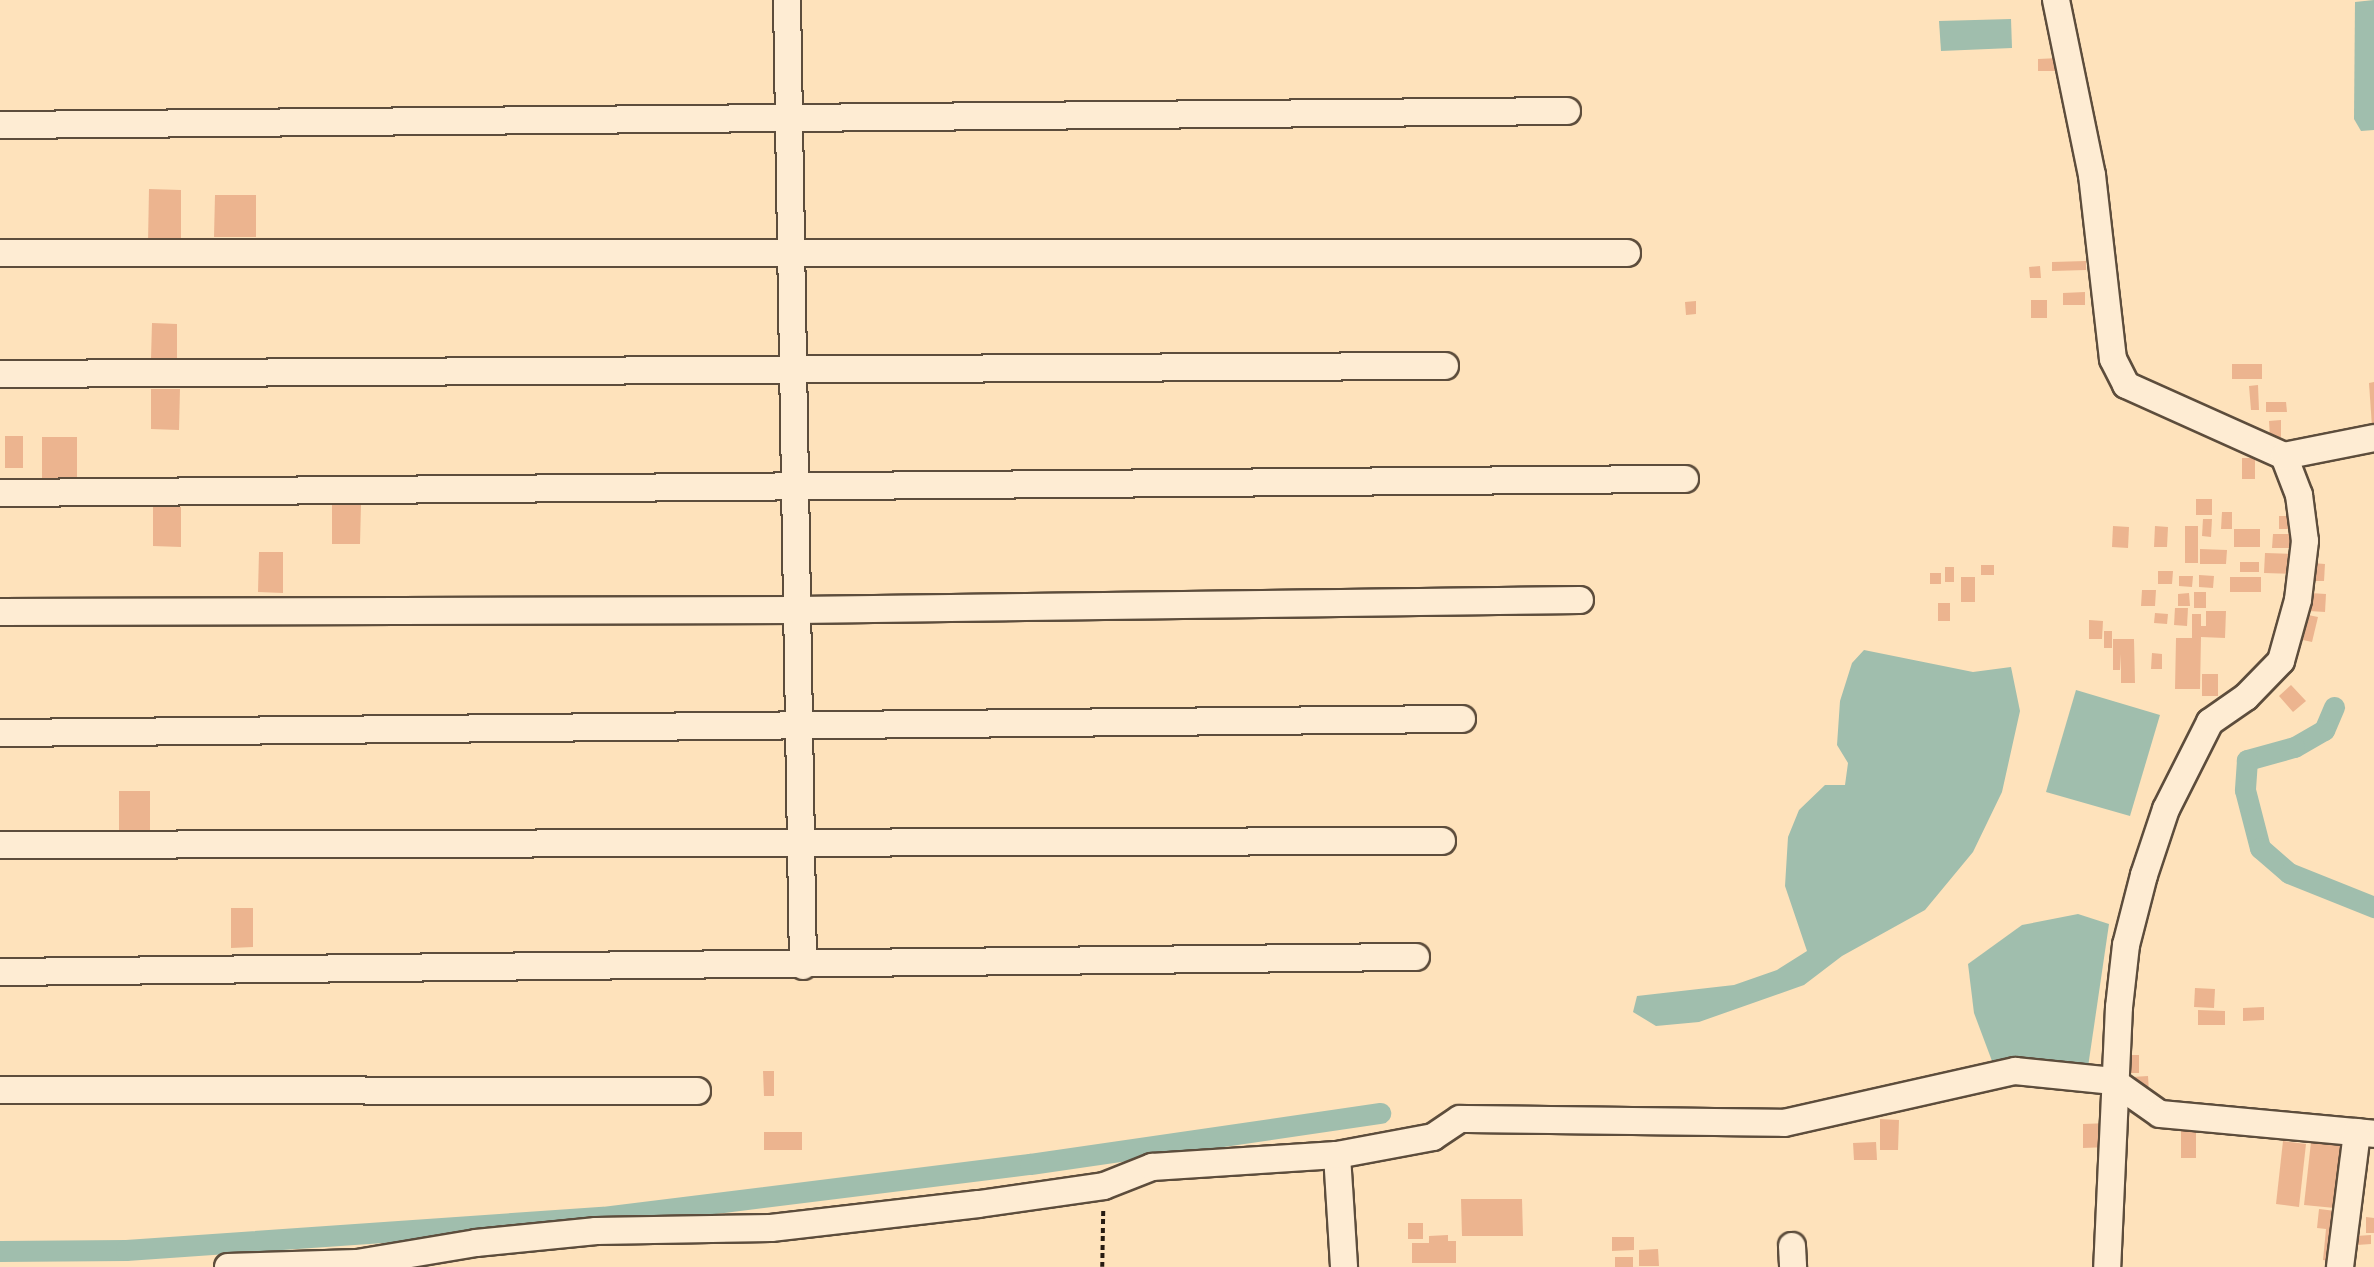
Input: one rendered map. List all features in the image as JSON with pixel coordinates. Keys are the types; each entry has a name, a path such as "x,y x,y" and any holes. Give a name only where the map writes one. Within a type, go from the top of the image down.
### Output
{"street":[{"path":"787,0 803,965"},
{"path":"2056,0 2092,175 2113,359 2126,385 2284,456 2374,439"},
{"path":"0,125 789,121 1567,111"},
{"path":"0,253 1627,253"},
{"path":"0,374 1445,366"},
{"path":"2107,1267 2113,1081 2126,945 2166,809 2210,722 2246,697 2281,661 2298,600 2305,541 2299,495 2284,456"},
{"path":"0,492 795,489 1685,479"},
{"path":"0,612 797,610 1580,600"},
{"path":"0,733 799,723 1462,719"},
{"path":"0,845 1442,841"},
{"path":"0,972 1416,957"},
{"path":"228,1267 293,1262 357,1263 476,1243 596,1231 771,1227 1104,1186 1152,1167 1337,1155 1433,1137 1460,1119 1784,1123 2015,1071 2113,1081 2160,1114 2366,1133 2340,1267"},
{"path":"0,1090 697,1091"},
{"path":"1337,1155 1344,1267"}],"path":[{"path":"1102,1267 1104,1186"}],"shaded area":[{"path":"2374,0 2374,130 2361,131 2354,119 2355,2"},
{"path":"2011,19 2012,48 1941,51 1939,21"},
{"path":"1864,650 1973,672 2011,667 2020,711 2002,792 1973,852 1925,910 1842,956 1804,985 1699,1022 1656,1026 1633,1012 1637,996 1734,985 1777,970 1807,951 1785,886 1788,837 1799,810 1825,785 1845,785 1848,763 1837,745 1840,701 1852,663"},
{"path":"2076,690 2160,715 2130,816 2046,792"},
{"path":"2078,914 2109,924 2088,1067 1992,1061 1974,1013 1968,964 2022,925"}],"building":[{"path":"2059,58 2060,71 2038,71 2038,59"},
{"path":"149,189 181,190 181,243 148,243"},
{"path":"215,195 256,195 256,237 214,237"},
{"path":"2086,261 2086,270 2052,271 2052,262"},
{"path":"2040,266 2041,278 2030,278 2029,267"},
{"path":"2085,292 2085,305 2063,305 2063,293"},
{"path":"2031,300 2047,300 2047,318 2031,318"},
{"path":"1696,301 1696,314 1686,315 1685,302"},
{"path":"152,323 177,324 177,359 151,359"},
{"path":"2232,364 2262,364 2262,379 2232,379"},
{"path":"2374,382 2374,427 2372,427 2369,383"},
{"path":"2258,385 2259,410 2251,410 2249,386"},
{"path":"151,389 180,389 179,430 151,429"},
{"path":"2266,402 2286,402 2287,412 2266,412"},
{"path":"2281,420 2281,437 2270,438 2269,421"},
{"path":"5,436 23,436 23,468 5,468"},
{"path":"42,437 77,437 77,479 42,479"},
{"path":"2242,458 2255,458 2255,479 2242,479"},
{"path":"2196,499 2212,499 2212,515 2196,515"},
{"path":"332,503 361,504 360,544 332,544"},
{"path":"153,506 181,507 181,547 153,546"},
{"path":"2222,512 2232,512 2232,529 2221,529"},
{"path":"2279,516 2292,516 2292,529 2279,529"},
{"path":"2203,519 2212,519 2211,537 2202,536"},
{"path":"2113,526 2129,527 2128,548 2112,547"},
{"path":"2155,526 2168,527 2167,547 2154,547"},
{"path":"2185,526 2198,526 2198,563 2185,563"},
{"path":"2234,529 2260,529 2260,547 2234,547"},
{"path":"2273,534 2293,534 2292,548 2272,548"},
{"path":"2200,549 2227,550 2226,564 2200,564"},
{"path":"259,552 283,552 283,593 258,592"},
{"path":"2265,553 2293,554 2292,574 2264,573"},
{"path":"2240,562 2259,562 2259,572 2240,572"},
{"path":"2312,563 2325,564 2324,581 2311,581"},
{"path":"1981,565 1994,565 1994,575 1981,575"},
{"path":"1945,567 1954,567 1954,582 1945,582"},
{"path":"2158,571 2173,571 2172,584 2158,584"},
{"path":"1930,573 1941,573 1941,584 1930,584"},
{"path":"2199,575 2214,576 2213,588 2199,587"},
{"path":"2179,576 2193,576 2192,587 2179,586"},
{"path":"1961,577 1975,577 1975,602 1961,602"},
{"path":"2230,577 2261,577 2261,592 2230,592"},
{"path":"2142,590 2156,590 2155,606 2141,606"},
{"path":"2194,592 2206,592 2206,608 2194,608"},
{"path":"2189,593 2190,606 2178,606 2178,594"},
{"path":"2310,593 2326,594 2325,612 2309,611"},
{"path":"1938,603 1950,603 1950,621 1938,621"},
{"path":"2175,608 2188,608 2187,626 2174,625"},
{"path":"2206,611 2226,611 2225,638 2201,637 2200,689 2175,689 2176,638 2192,638 2192,614 2201,614 2201,626 2206,626"},
{"path":"2155,613 2168,614 2167,624 2154,623"},
{"path":"2308,615 2318,617 2312,642 2303,640"},
{"path":"2089,620 2103,621 2102,639 2089,639"},
{"path":"2104,631 2112,631 2112,648 2104,648"},
{"path":"2113,639 2134,639 2135,683 2121,683 2121,654 2120,670 2113,670"},
{"path":"2152,653 2162,654 2162,669 2151,669"},
{"path":"2202,674 2218,674 2218,696 2202,696"},
{"path":"2291,685 2306,701 2293,712 2279,696"},
{"path":"119,791 150,791 150,833 119,833"},
{"path":"231,908 253,908 253,947 231,948"},
{"path":"2195,988 2215,989 2214,1008 2194,1007"},
{"path":"2264,1007 2264,1020 2243,1021 2243,1008"},
{"path":"2198,1010 2225,1011 2225,1025 2198,1025"},
{"path":"2126,1055 2139,1055 2139,1073 2126,1073"},
{"path":"763,1071 774,1071 774,1096 764,1096"},
{"path":"2148,1076 2149,1093 2133,1093 2132,1077"},
{"path":"1880,1119 1899,1120 1898,1150 1880,1150"},
{"path":"2109,1123 2109,1147 2083,1148 2083,1124"},
{"path":"2181,1123 2196,1123 2196,1158 2181,1158"},
{"path":"764,1132 802,1132 802,1150 764,1150"},
{"path":"2283,1141 2306,1144 2299,1207 2276,1204"},
{"path":"1876,1142 1877,1160 1854,1160 1853,1143"},
{"path":"2311,1142 2352,1147 2345,1209 2304,1205"},
{"path":"1461,1199 1522,1199 1523,1236 1462,1236"},
{"path":"2319,1209 2344,1212 2339,1262 2323,1260 2326,1229 2317,1228"},
{"path":"2366,1217 2374,1218 2374,1233 2366,1233"},
{"path":"1408,1223 1423,1223 1423,1239 1408,1239"},
{"path":"1448,1235 1448,1241 1456,1241 1456,1263 1412,1263 1412,1243 1429,1243 1429,1236"},
{"path":"2371,1235 2371,1244 2357,1245 2356,1236"},
{"path":"1612,1237 1634,1237 1634,1250 1612,1251"},
{"path":"1658,1249 1659,1266 1639,1266 1639,1250"},
{"path":"1615,1257 1633,1257 1633,1267 1615,1267"}],"waterway":[{"path":"2334,707 2324,730 2294,747 2247,760 2245,790 2260,848 2289,873 2374,907"},
{"path":"0,1251 126,1250 603,1217 1030,1164 1380,1113"}]}
